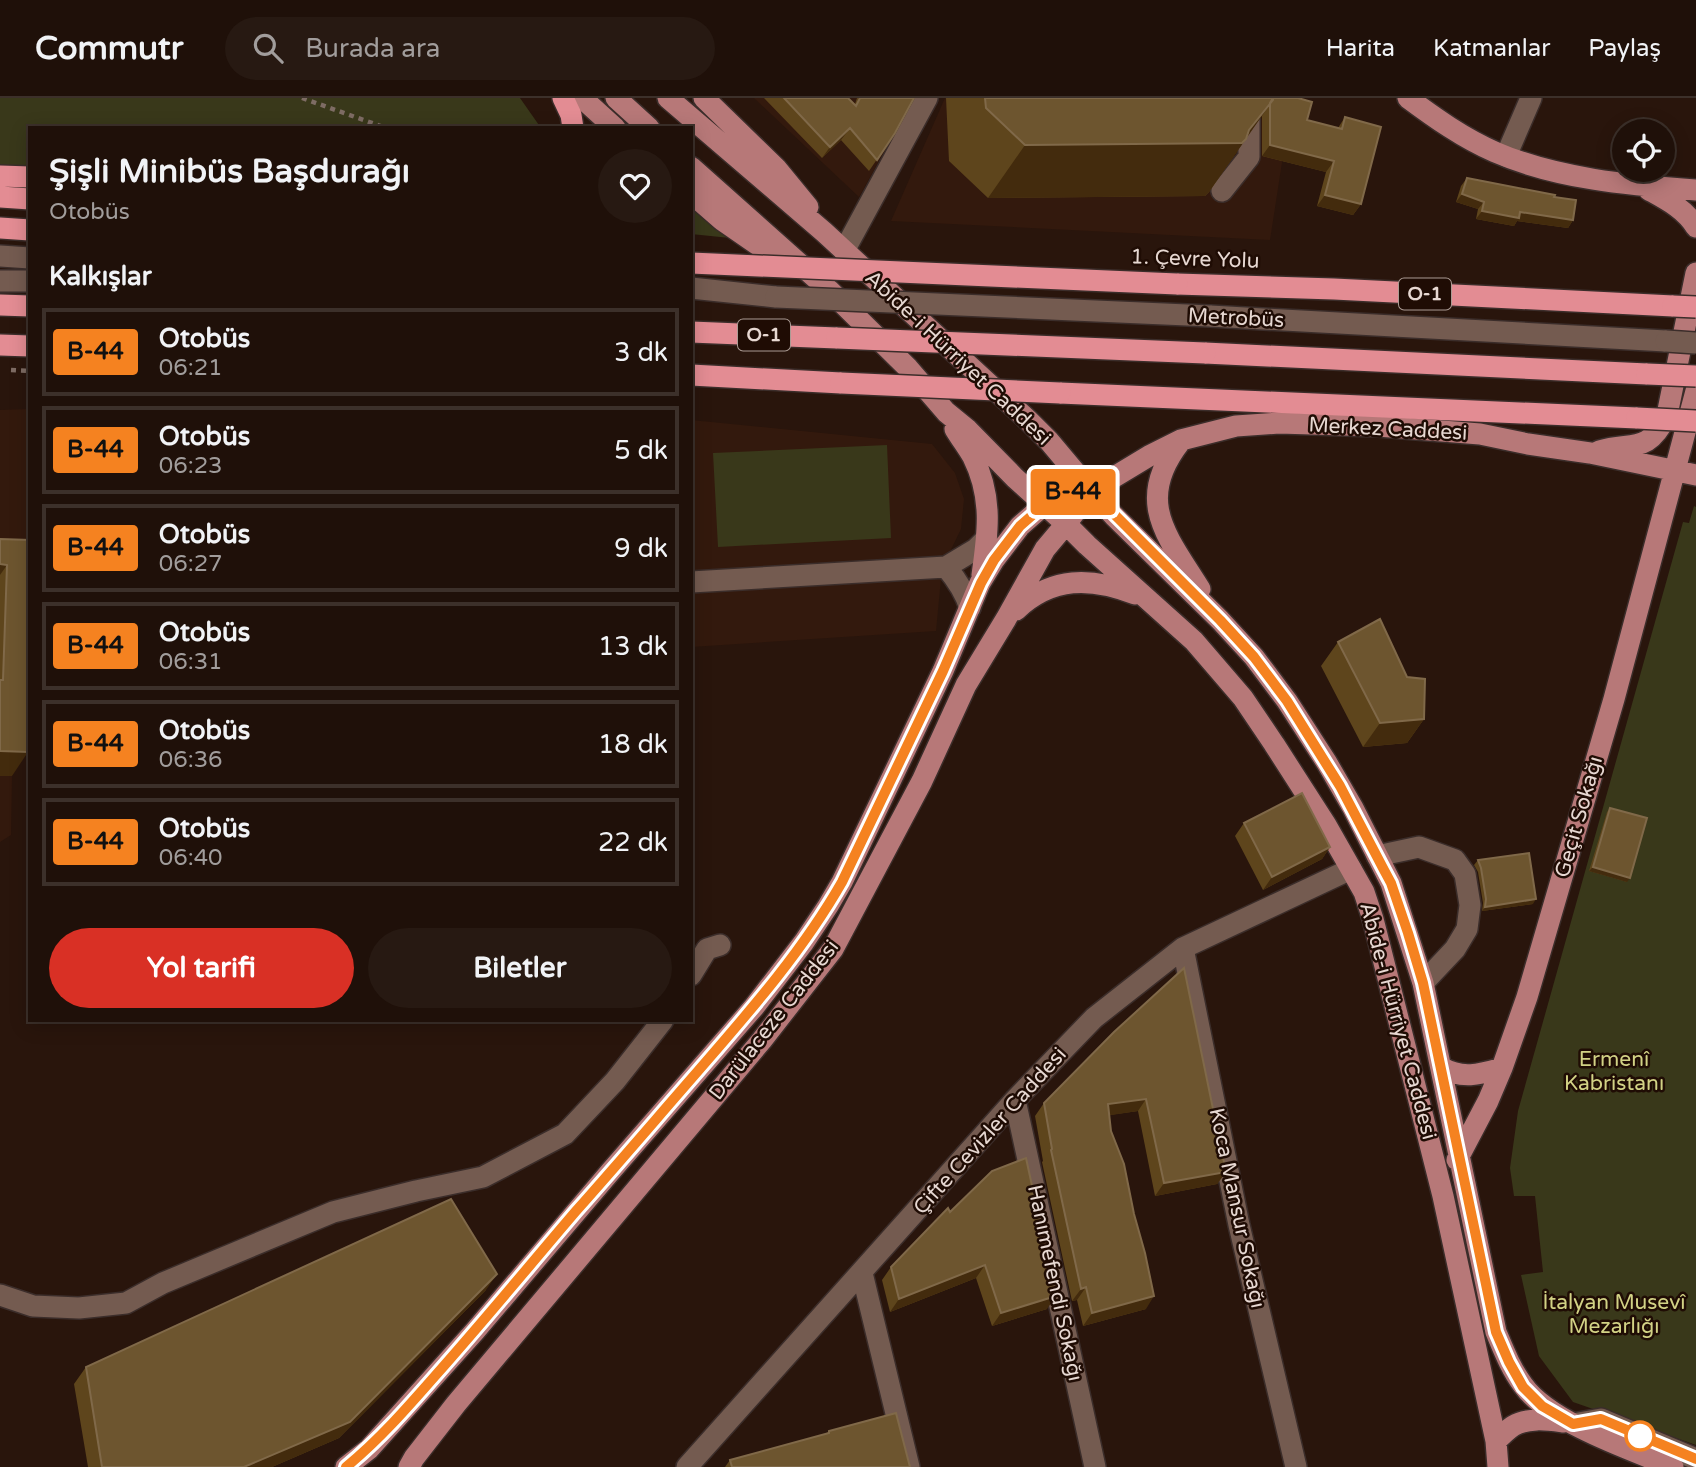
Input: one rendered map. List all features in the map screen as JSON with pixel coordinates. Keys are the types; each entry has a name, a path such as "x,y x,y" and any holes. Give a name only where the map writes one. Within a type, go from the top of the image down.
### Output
{"highway":[{"path":"563,98 573,126"},
{"path":"0,176 28,177"},
{"path":"0,197 28,199"},
{"path":"0,228 28,230"},
{"name":"1. Çevre Yolu","path":"693,263 1334,289 1696,307"},
{"path":"0,305 28,306"},
{"name":"O-1","path":"693,332 1696,376"},
{"path":"0,345 28,346"},
{"path":"693,375 1696,421"}],"main road":[{"path":"582,98 613,126"},
{"path":"616,98 647,126"},
{"name":"Abide-i Hürriyet Caddesi","path":"668,98 824,232 1028,420 1091,491 1220,620 1254,657 1287,701 1334,774 1391,883 1423,983 1496,1332 1523,1387 1542,1406 1573,1424"},
{"path":"704,98 776,168 803,199 824,232"},
{"path":"1408,98 1468,138 1529,165 1569,175 1644,186 1696,190"},
{"name":"Abide-i Hürriyet Caddesi","path":"693,169 829,290 908,368 946,412 1194,641 1242,698 1326,825 1363,892 1373,919 1443,1196 1496,1441 1499,1467"},
{"path":"1644,186 1672,203 1688,216 1696,227"},
{"path":"693,195 722,220 829,290"},
{"path":"1590,453 1611,447 1641,444 1661,428 1667,415 1696,273"},
{"name":"Geçit Sokağı","path":"1443,1196 1459,1154 1488,1101 1502,1068 1527,997 1614,699 1685,473 1696,391"},
{"path":"946,412 973,457 984,488 988,516 981,583"},
{"name":"Merkez Caddesi","path":"1091,491 1181,440 1236,426 1279,423 1378,426 1480,434 1685,473"},
{"path":"1181,440 1164,466 1159,482 1157,492 1160,521 1167,537 1220,620"},
{"path":"1015,478 1091,491"},
{"path":"1044,505 1052,498 1064,494 1091,491"},
{"name":"Darülaceze Caddesi","path":"409,1467 456,1404 762,1040 833,949 922,781 966,685 1045,549 1091,491"},
{"name":"Darülaceze Caddesi","path":"346,1467 369,1449 475,1331 754,1007 804,942 842,882 943,671 981,583 994,560 1020,526 1044,505"},
{"path":"1006,619 1038,593 1070,583 1087,581 1115,586 1147,598"},
{"path":"1351,869 1377,856"},
{"path":"1441,1068 1465,1076 1502,1068"},
{"path":"1496,1441 1514,1426 1528,1421 1547,1420 1573,1424 1673,1467"}],"street":[{"path":"844,251 927,98"},
{"path":"1222,191 1249,158 1249,98"},
{"path":"1506,156 1531,98"},
{"path":"0,256 28,258"},
{"path":"0,281 28,281"},
{"name":"Metrobüs","path":"693,288 776,297 1210,316 1696,343"},
{"name":"Metrobüs","path":"693,302 776,297"},
{"path":"693,582 946,567 976,550 987,538"},
{"path":"946,567 957,579 970,608"},
{"path":"1377,856 1419,847 1455,860 1465,874 1470,905 1467,929 1455,949 1423,983"},
{"name":"Çifte Cevizler Caddesi","path":"693,1464 1015,1100 1094,1018 1183,948 1351,869"},
{"path":"693,972 707,950 720,945"},
{"name":"Koca Mansur Sokağı","path":"1183,948 1239,1225 1296,1467"},
{"path":"0,1295 33,1307 79,1308 126,1303 163,1283 333,1212 483,1177 565,1134 615,1081 661,1022"},
{"name":"Hanımefendi Sokağı","path":"1015,1100 1095,1467"},
{"path":"862,1273 909,1467"},
{"path":"1573,1424 1601,1419 1696,1459"}],"path":[{"path":"302,98 380,126"},
{"path":"0,369 28,371"}],"shaded area":[{"path":"754,98 914,98 859,197"},
{"path":"945,98 1292,98 1270,240 891,221"},
{"path":"28,409 28,685 12,776 11,835 0,842 0,410"},
{"path":"693,420 932,444 955,473 964,499 961,529 942,568 936,631 693,647"}],"green space":[{"path":"0,98 520,98 540,126 28,126 28,167 0,167"},
{"path":"693,208 730,238 693,234"},
{"path":"887,445 891,538 718,547 713,453"},
{"name":"Ermenî Kabristanı","path":"1694,506 1696,1445 1573,1402 1539,1356 1521,1275 1543,1272 1535,1196 1514,1196 1510,1168 1518,1111 1683,522 1689,523"}],"building":[{"path":"784,98 848,98 856,106 860,98 914,98 877,160 850,128 830,147"},
{"path":"985,98 1273,100 1242,143 1025,145 986,108"},
{"path":"1273,98 1298,98 1312,102 1307,120 1342,129 1345,117 1381,127 1361,204 1325,195 1334,161 1270,145 1270,103"},
{"path":"1467,178 1576,200 1573,220 1520,212 1519,218 1482,211 1484,202 1462,194"},
{"path":"0,539 28,540 28,752 0,751 0,680 3,680 7,565 0,564"},
{"path":"1380,619 1407,677 1425,679 1424,719 1380,723 1338,642"},
{"path":"1302,793 1330,847 1272,877 1244,823"},
{"path":"1610,808 1647,818 1630,878 1593,867"},
{"path":"1529,853 1536,899 1485,907 1486,899 1478,860"},
{"path":"1184,968 1226,1172 1164,1183 1146,1099 1108,1104 1111,1131 1124,1164 1154,1296 1092,1313 1086,1287 1081,1289 1051,1150 1044,1103 1114,1032"},
{"path":"1026,1158 1056,1296 1001,1313 985,1265 899,1299 891,1267 948,1208 950,1212 992,1171"},
{"path":"451,1199 497,1274 350,1422 244,1467 102,1467 86,1367"},
{"path":"896,1413 910,1467 732,1467 730,1460"}],"bus line":[{"name":"B-44","path":"346,1467 369,1449 475,1331 754,1007 804,942 842,882 994,560 1020,526 1052,498 1091,491 1254,657 1287,701 1327,763 1391,883 1423,983 1496,1332 1523,1387 1542,1406 1573,1424 1601,1419 1696,1459"}],"park label":[{"name":"İtalyan Musevî Mezarlığı","path":"1614,1314"}]}
